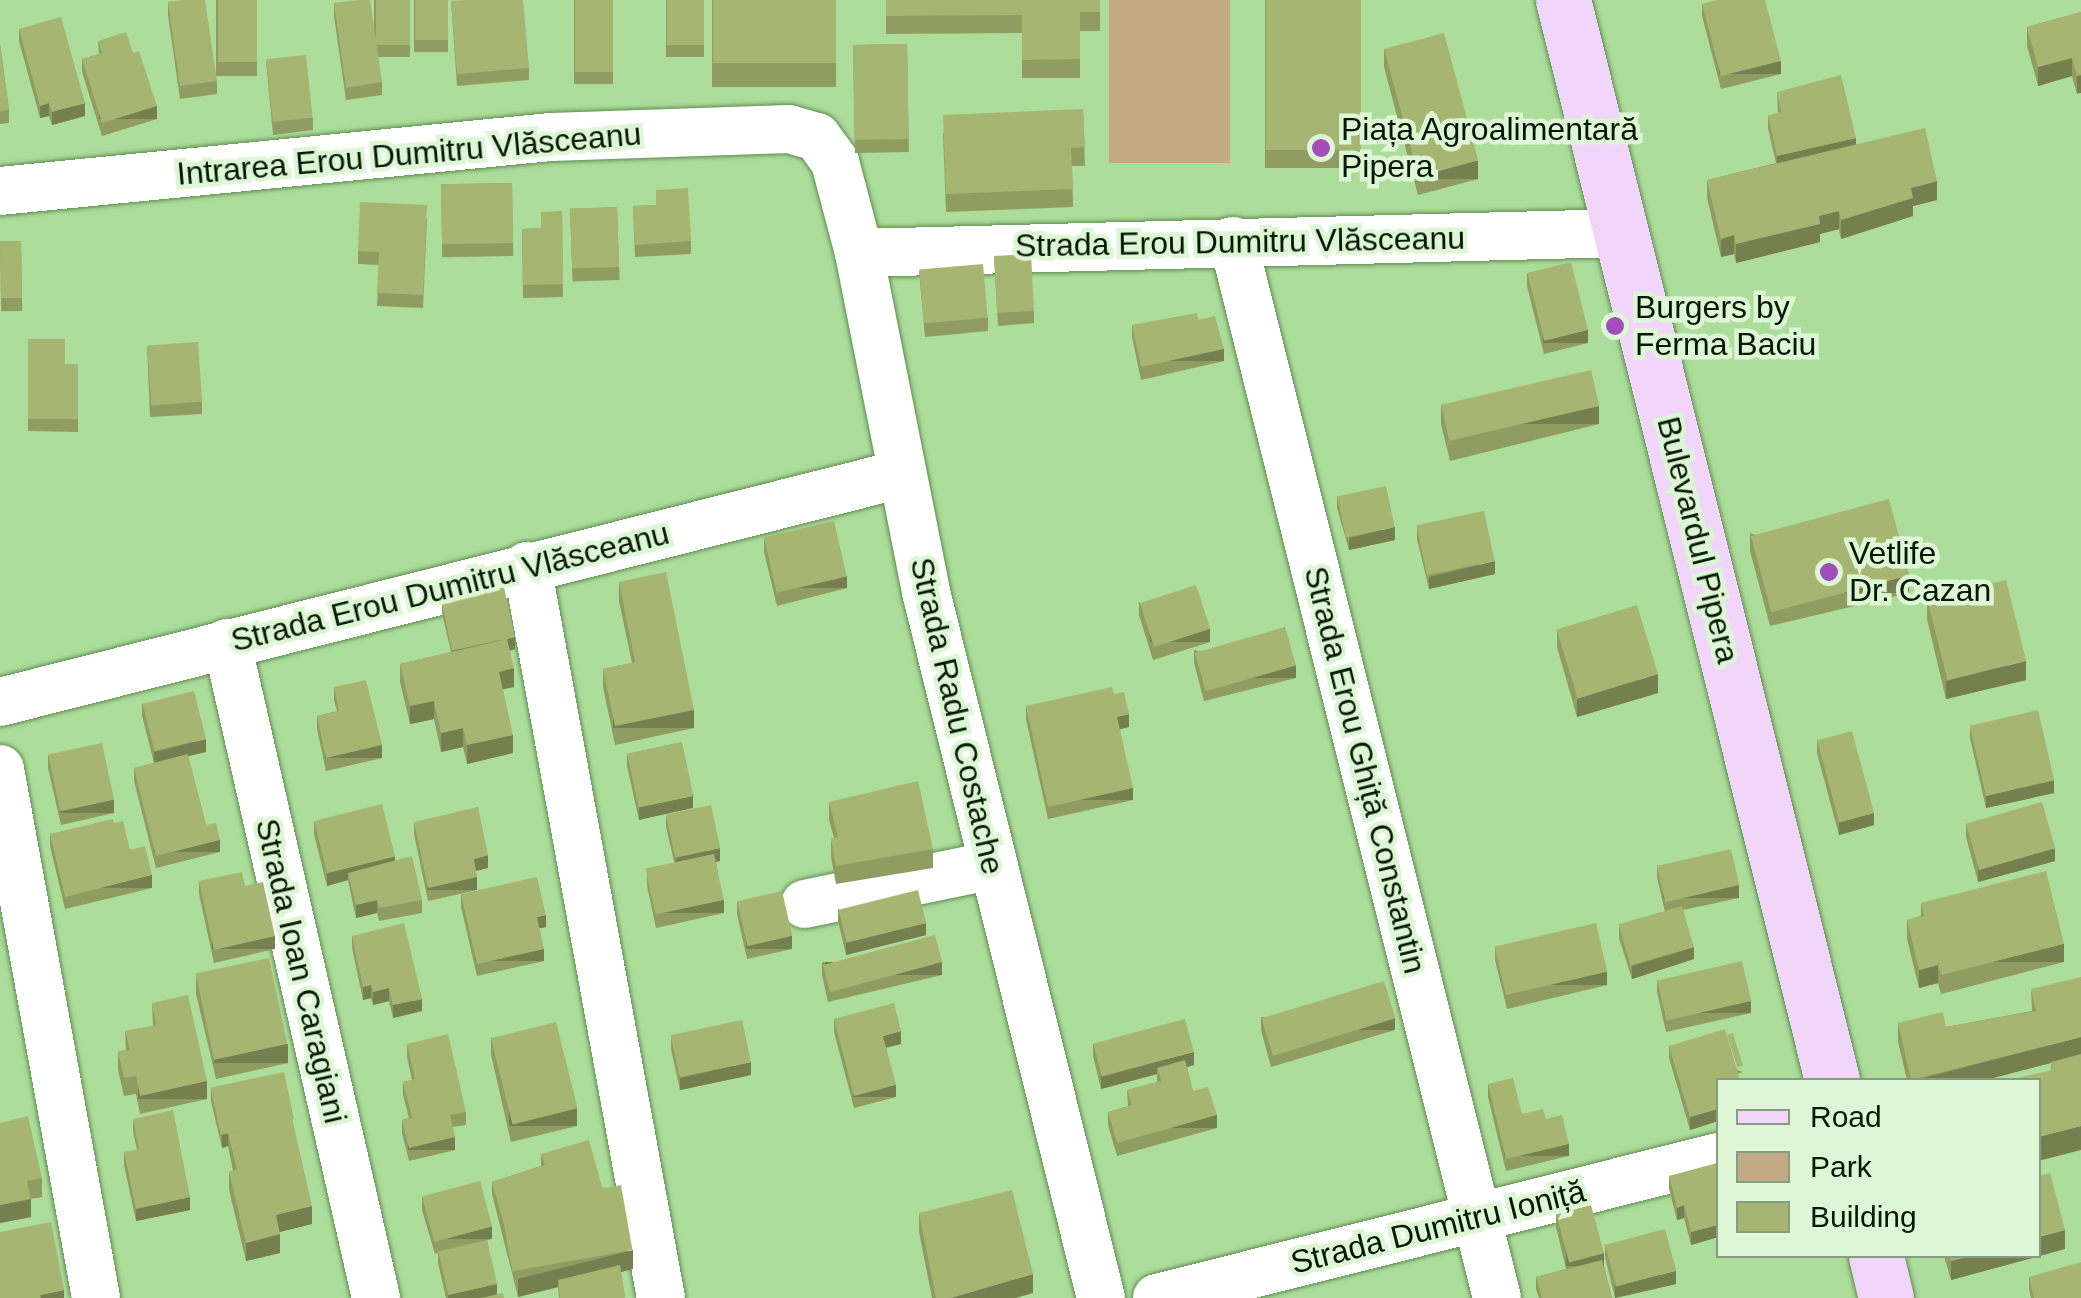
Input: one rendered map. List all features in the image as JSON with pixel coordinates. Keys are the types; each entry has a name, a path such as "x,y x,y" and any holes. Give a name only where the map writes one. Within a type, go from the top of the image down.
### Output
{"main road":[{"name":"Bulevardul Pipera","path":"1563,0 1832,1078"},
{"path":"1876,1258 1886,1298"}],"street":[{"name":"Intrarea Erou Dumitru Vlăsceanu","path":"0,191 551,137 789,129 817,137"},
{"name":"Strada Radu Costache","path":"817,137 835,162 858,252 902,474 992,865 1100,1298"},
{"name":"Strada Erou Dumitru Vlăsceanu","path":"858,252 1622,232"},
{"name":"Strada Erou Ghiță Constantin","path":"1233,242 1498,1298"},
{"name":"Strada Erou Dumitru Vlăsceanu","path":"0,702 902,474"},
{"path":"527,566 660,1298"},
{"name":"Strada Ioan Caragiani","path":"226,643 376,1298"},
{"path":"0,770 96,1298"},
{"path":"805,904 992,865"},
{"name":"Strada Dumitru Ioniță","path":"1157,1298 1716,1157"}],"green space":[{"path":"1109,0 1230,0 1230,163 1109,163"}],"building":[{"path":"205,0 217,81 180,86 168,2"},
{"path":"218,0 257,0 257,62 218,62"},
{"path":"370,0 382,82 346,88 334,3"},
{"path":"376,0 410,0 410,45 376,45"},
{"path":"415,0 448,0 448,40 415,40"},
{"path":"523,0 529,68 457,74 451,1"},
{"path":"575,0 613,0 613,72 575,72"},
{"path":"667,0 704,0 704,45 667,45"},
{"path":"713,0 836,0 836,63 713,63"},
{"path":"886,0 1100,0 1100,12 1080,12 1080,59 1022,60 1022,15 886,16"},
{"path":"1266,0 1361,0 1361,150 1266,150"},
{"path":"1716,0 1765,0 1781,61 1721,76 1702,4"},
{"path":"2081,12 2081,75 2077,76 2072,58 2038,67 2027,27"},
{"path":"61,17 85,103 52,112 49,103 40,106 19,29"},
{"path":"126,32 133,53 139,51 157,106 102,123 82,59 102,53 98,41"},
{"path":"1444,33 1478,161 1418,177 1384,49"},
{"path":"0,43 9,110 0,111"},
{"path":"907,44 909,139 855,140 853,45"},
{"path":"306,55 313,118 273,122 266,59"},
{"path":"1841,75 1856,138 1777,156 1768,116 1781,112 1777,92"},
{"path":"1083,109 1085,147 1071,148 1073,189 946,194 943,115"},
{"path":"1925,128 1937,181 1911,188 1913,198 1841,220 1839,211 1819,216 1820,224 1736,244 1734,235 1721,239 1707,180"},
{"path":"512,183 513,243 442,244 441,184"},
{"path":"688,188 691,241 635,245 633,206 656,205 656,190"},
{"path":"360,202 427,205 423,295 377,293 379,252 358,251"},
{"path":"617,207 619,267 572,269 570,209"},
{"path":"562,211 563,284 523,285 522,229 541,228 541,212"},
{"path":"0,241 21,241 22,298 1,298"},
{"path":"1031,254 1034,311 997,313 994,256"},
{"path":"1571,262 1588,330 1544,341 1527,273"},
{"path":"983,264 988,318 924,323 919,270"},
{"path":"1197,313 1198,320 1215,316 1224,349 1141,367 1132,325"},
{"path":"28,339 65,339 65,364 78,364 78,419 28,419"},
{"path":"198,342 202,402 151,405 147,346"},
{"path":"1591,370 1599,406 1449,441 1441,405"},
{"path":"1386,486 1395,527 1346,537 1337,496"},
{"name":"Vetlife Dr. Cazan","path":"1889,499 1909,575 1771,612 1751,536"},
{"path":"1484,511 1495,561 1427,575 1417,525"},
{"path":"834,521 847,577 777,593 764,537"},
{"path":"666,572 694,710 615,726 603,669 635,662 619,582"},
{"path":"2006,580 2026,661 1947,680 1927,600"},
{"path":"1196,585 1210,629 1154,647 1140,603"},
{"path":"504,587 515,637 452,650 441,600"},
{"path":"1637,605 1658,674 1578,698 1557,630"},
{"path":"1285,627 1296,665 1206,691 1195,653"},
{"path":"507,639 514,668 499,672 513,735 467,745 463,728 441,733 434,701 410,706 400,664"},
{"path":"366,680 382,745 326,758 317,716 339,711 334,687"},
{"path":"1112,687 1114,694 1124,692 1129,714 1117,717 1133,788 1048,807 1026,706"},
{"path":"194,691 206,739 154,751 143,704"},
{"path":"2038,710 2054,780 1986,796 1970,726"},
{"path":"1852,731 1874,813 1839,822 1817,740"},
{"path":"682,742 693,796 639,807 627,754"},
{"path":"102,743 114,800 60,811 48,754"},
{"path":"188,754 206,825 216,823 220,840 156,856 134,768"},
{"path":"918,781 933,849 836,866 831,839 838,837 829,802"},
{"path":"2042,802 2055,848 1979,870 1966,824"},
{"path":"382,804 395,856 327,873 314,821"},
{"path":"711,805 720,848 675,858 666,815"},
{"path":"478,807 488,855 474,859 477,877 428,888 414,822"},
{"path":"113,819 114,823 123,821 130,850 145,846 152,875 65,897 50,834"},
{"path":"1731,849 1739,885 1665,902 1657,866"},
{"path":"714,854 724,900 655,915 646,869"},
{"path":"412,856 422,900 379,908 377,900 356,905 348,873"},
{"path":"2046,871 2064,944 1941,975 1938,965 1919,970 1907,920 1924,916 1921,903"},
{"path":"242,872 245,886 263,882 275,936 214,950 199,881"},
{"path":"537,877 546,915 537,917 544,949 477,964 461,894"},
{"path":"918,890 926,923 847,943 838,910"},
{"path":"782,891 792,936 748,946 737,901"},
{"path":"1682,906 1694,947 1630,966 1619,924"},
{"path":"404,923 422,999 393,1005 389,988 373,992 371,985 363,987 352,936"},
{"path":"1596,923 1607,972 1506,995 1495,946"},
{"path":"935,935 942,962 830,992 823,965"},
{"path":"269,958 287,1044 214,1060 196,974"},
{"path":"1742,961 1751,1001 1666,1021 1657,981"},
{"path":"2081,977 2081,1037 1911,1078 1898,1023 1943,1012 1946,1027 2036,1011 2031,989"},
{"path":"1384,981 1395,1018 1273,1056 1262,1018"},
{"path":"188,995 207,1081 140,1096 136,1076 124,1078 118,1052 130,1050 125,1031 156,1025 152,1003"},
{"path":"894,1003 901,1031 883,1036 896,1085 854,1096 834,1019"},
{"path":"1185,1019 1194,1052 1102,1076 1093,1044"},
{"path":"742,1020 751,1062 680,1077 671,1035"},
{"path":"556,1022 578,1108 513,1125 491,1038"},
{"path":"1725,1029 1739,1078 1716,1078 1716,1110 1690,1117 1669,1046"},
{"path":"1733,1033 1743,1066 1737,1067 1727,1035"},
{"path":"448,1034 466,1112 450,1115 455,1137 409,1148 402,1120 412,1118 403,1082 415,1079 407,1044"},
{"path":"2081,1054 2081,1126 2041,1136 2041,1078 2018,1078 2052,1070 2051,1062"},
{"path":"1185,1060 1193,1091 1208,1087 1217,1115 1117,1143 1108,1112 1132,1105 1127,1090 1161,1081 1157,1068"},
{"path":"284,1072 294,1119 221,1135 211,1088"},
{"path":"1513,1078 1522,1114 1543,1109 1546,1119 1562,1115 1569,1144 1506,1159 1488,1084"},
{"path":"173,1110 190,1197 136,1209 124,1152 139,1149 133,1119"},
{"path":"28,1116 42,1178 27,1181 31,1199 0,1205 0,1123"},
{"path":"292,1118 312,1206 276,1215 280,1234 246,1243 229,1172 237,1170 228,1133"},
{"path":"589,1140 603,1190 504,1219 504,1225 492,1182 545,1165 541,1154"},
{"path":"1716,1163 1716,1226 1691,1232 1684,1205 1677,1208 1669,1176"},
{"path":"2050,1173 2065,1230 2041,1236 2041,1175"},
{"path":"480,1181 492,1226 434,1242 422,1197"},
{"path":"621,1185 632,1250 512,1271 501,1206"},
{"path":"1012,1190 1033,1274 951,1298 936,1298 919,1213"},
{"path":"1591,1205 1604,1253 1569,1263 1556,1214"},
{"path":"51,1222 64,1290 40,1295 41,1298 0,1298 0,1232"},
{"path":"1665,1229 1676,1271 1616,1287 1605,1245"},
{"path":"487,1240 497,1284 448,1295 438,1251"},
{"path":"1602,1260 1612,1298 1542,1298 1536,1277"},
{"path":"2081,1262 2081,1298 2034,1298 2029,1277"},
{"path":"620,1265 625,1298 560,1298 558,1280"}],"place":[{"name":"Piața Agroalimentară Pipera","path":"1321,148"},
{"name":"Burgers by Ferma Baciu","path":"1615,326"},
{"name":"Vetlife Dr. Cazan","path":"1829,572"}]}
